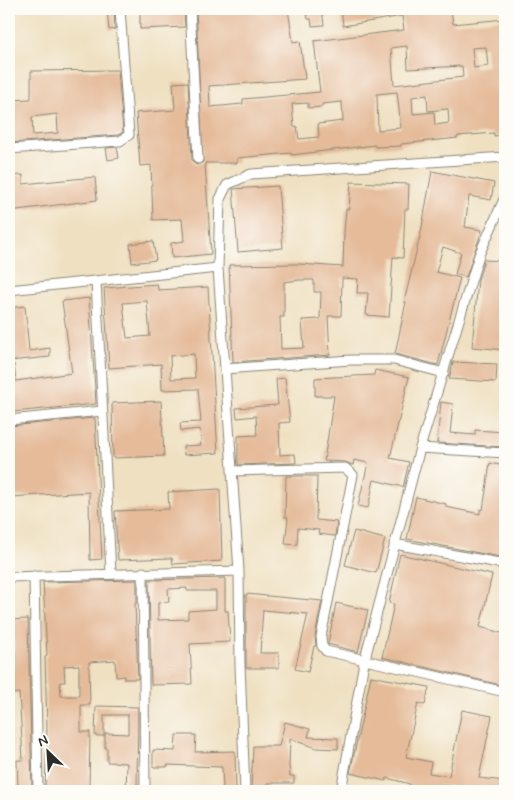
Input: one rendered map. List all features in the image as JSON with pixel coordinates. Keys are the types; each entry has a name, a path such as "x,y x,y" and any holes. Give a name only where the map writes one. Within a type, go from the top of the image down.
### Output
{"street":[{"path":"9,149 120,141 129,135 120,9"},
{"path":"190,9 198,159"},
{"path":"245,791 240,665 239,571 218,268 220,200 227,185 251,174 505,157"},
{"path":"341,791 364,662 420,448 479,255 505,197"},
{"path":"9,290 218,268"},
{"path":"96,281 111,573"},
{"path":"225,369 351,360 394,360 444,372"},
{"path":"9,420 102,411"},
{"path":"420,448 505,453"},
{"path":"232,471 345,468 353,474 321,636 322,646 326,651 364,662 505,692"},
{"path":"394,544 505,564"},
{"path":"9,577 143,572 239,571"},
{"path":"143,572 145,791"},
{"path":"34,576 38,791"}],"building":[{"path":"107,9 114,9 115,29 109,30"},
{"path":"140,9 184,9 185,27 140,29"},
{"path":"196,9 288,9 293,42 300,41 305,79 209,86 210,107 243,104 243,99 320,92 314,41 404,30 402,16 343,26 341,9 451,9 453,24 505,19 505,135 494,136 494,133 458,136 458,138 401,144 401,146 375,147 375,145 291,155 291,153 237,158 237,163 205,163 211,254 172,258 171,243 184,241 182,219 153,220 151,165 140,166 136,113 175,110 173,83 188,82 192,160 196,165 203,162","holes":["407,46 408,69 462,66 463,77 394,85 391,48","486,47 488,66 474,68 472,48","397,92 401,128 378,130 377,94","427,95 428,111 448,109 449,123 435,125 434,112 413,114 412,97","342,102 343,121 318,124 319,137 299,139 297,126 294,127 292,104 308,103 308,108 322,107 322,104"]},
{"path":"306,9 322,9 324,25 312,26"},
{"path":"118,70 123,132 118,135 9,143 9,100 31,99 31,71","holes":["57,114 58,133 33,135 32,117"]},
{"path":"117,147 119,158 108,160 106,148"},
{"path":"432,171 494,183 491,200 469,196 465,227 482,230 466,277 455,274 461,253 443,247 436,272 460,278 438,365 395,354"},
{"path":"23,175 23,184 95,177 97,200 9,211 9,176"},
{"path":"351,182 409,184 408,209 405,209 403,258 393,257 389,317 366,315 368,293 357,293 358,279 342,278 341,316 328,316 330,355 233,362 229,265 299,264 343,267 346,209 349,209","holes":["314,280 314,292 321,292 320,319 302,320 304,348 281,349 280,317 284,317 284,282"]},
{"path":"278,186 283,248 238,252 233,189"},
{"path":"153,241 156,260 132,263 130,244"},
{"path":"484,260 505,261 505,350 472,347 478,280"},
{"path":"157,284 158,290 208,287 218,453 184,455 183,446 201,445 200,429 181,431 180,423 201,422 198,389 162,390 161,364 109,368 104,288","holes":["147,301 150,336 127,338 123,303","194,354 195,378 171,379 170,356"]},
{"path":"89,298 96,404 13,412 9,364 14,364 16,381 72,373 62,301"},
{"path":"25,306 29,351 50,348 50,357 9,361 9,308"},
{"path":"453,362 497,364 496,382 449,379"},
{"path":"375,370 409,377 390,458 409,462 403,487 374,480 368,508 358,506 368,463 354,460 353,465 345,462 324,461 334,396 315,396 315,378 374,375"},
{"path":"285,378 290,422 279,423 280,455 295,454 296,463 238,465 238,436 257,435 256,416 237,418 236,408 278,405 276,379"},
{"path":"161,401 164,456 113,458 112,403"},
{"path":"441,402 453,404 450,433 475,435 475,430 505,432 505,447 437,443"},
{"path":"95,418 102,559 90,560 89,492 9,497 9,426"},
{"path":"490,463 505,466 505,558 407,539 416,497 446,504 446,507 480,514 480,509 483,510"},
{"path":"286,476 317,476 316,520 337,522 335,536 318,534 319,530 298,528 297,545 285,544 288,517 285,517"},
{"path":"220,489 222,561 173,564 172,558 118,560 115,511 169,509 168,492"},
{"path":"354,531 385,539 376,573 345,565"},
{"path":"400,554 492,575 480,627 505,634 505,686 382,657 394,604 389,603"},
{"path":"225,578 225,611 228,611 230,642 190,644 192,684 151,685 149,580","holes":["187,588 187,591 216,591 216,609 188,611 188,619 158,620 158,603 169,602 168,589"]},
{"path":"137,580 137,603 135,603 138,679 124,679 124,676 116,677 115,660 89,662 90,705 81,705 81,732 90,732 89,791 45,791 47,727 45,657 47,656 43,582","holes":["79,665 79,696 61,696 60,682 65,682 64,666"]},
{"path":"246,594 322,601 315,636 316,646 314,646 308,672 295,669 308,614 263,610 260,653 279,653 279,668 246,668"},
{"path":"336,603 368,610 358,652 328,644"},
{"path":"28,619 32,791 18,791 17,760 23,760 19,693 9,694 9,649 14,649 13,629 9,630 9,620"},
{"path":"371,676 429,687 425,705 418,703 406,757 431,762 429,773 449,776 462,710 492,716 479,778 505,781 505,791 438,785 436,791 434,791 409,787 410,784 387,778 386,781 350,773"},
{"path":"96,706 138,707 137,791 126,791 127,763 107,762 107,748 105,748 105,733 128,734 128,715 104,715 104,736 95,736"},
{"path":"285,722 310,729 308,737 338,738 338,749 316,748 290,739 289,766 290,776 294,776 294,783 267,783 267,791 251,791 253,746 279,746"},
{"path":"176,735 196,735 195,752 235,751 236,791 223,791 222,767 167,765 167,767 153,767 153,750 175,751"}]}
